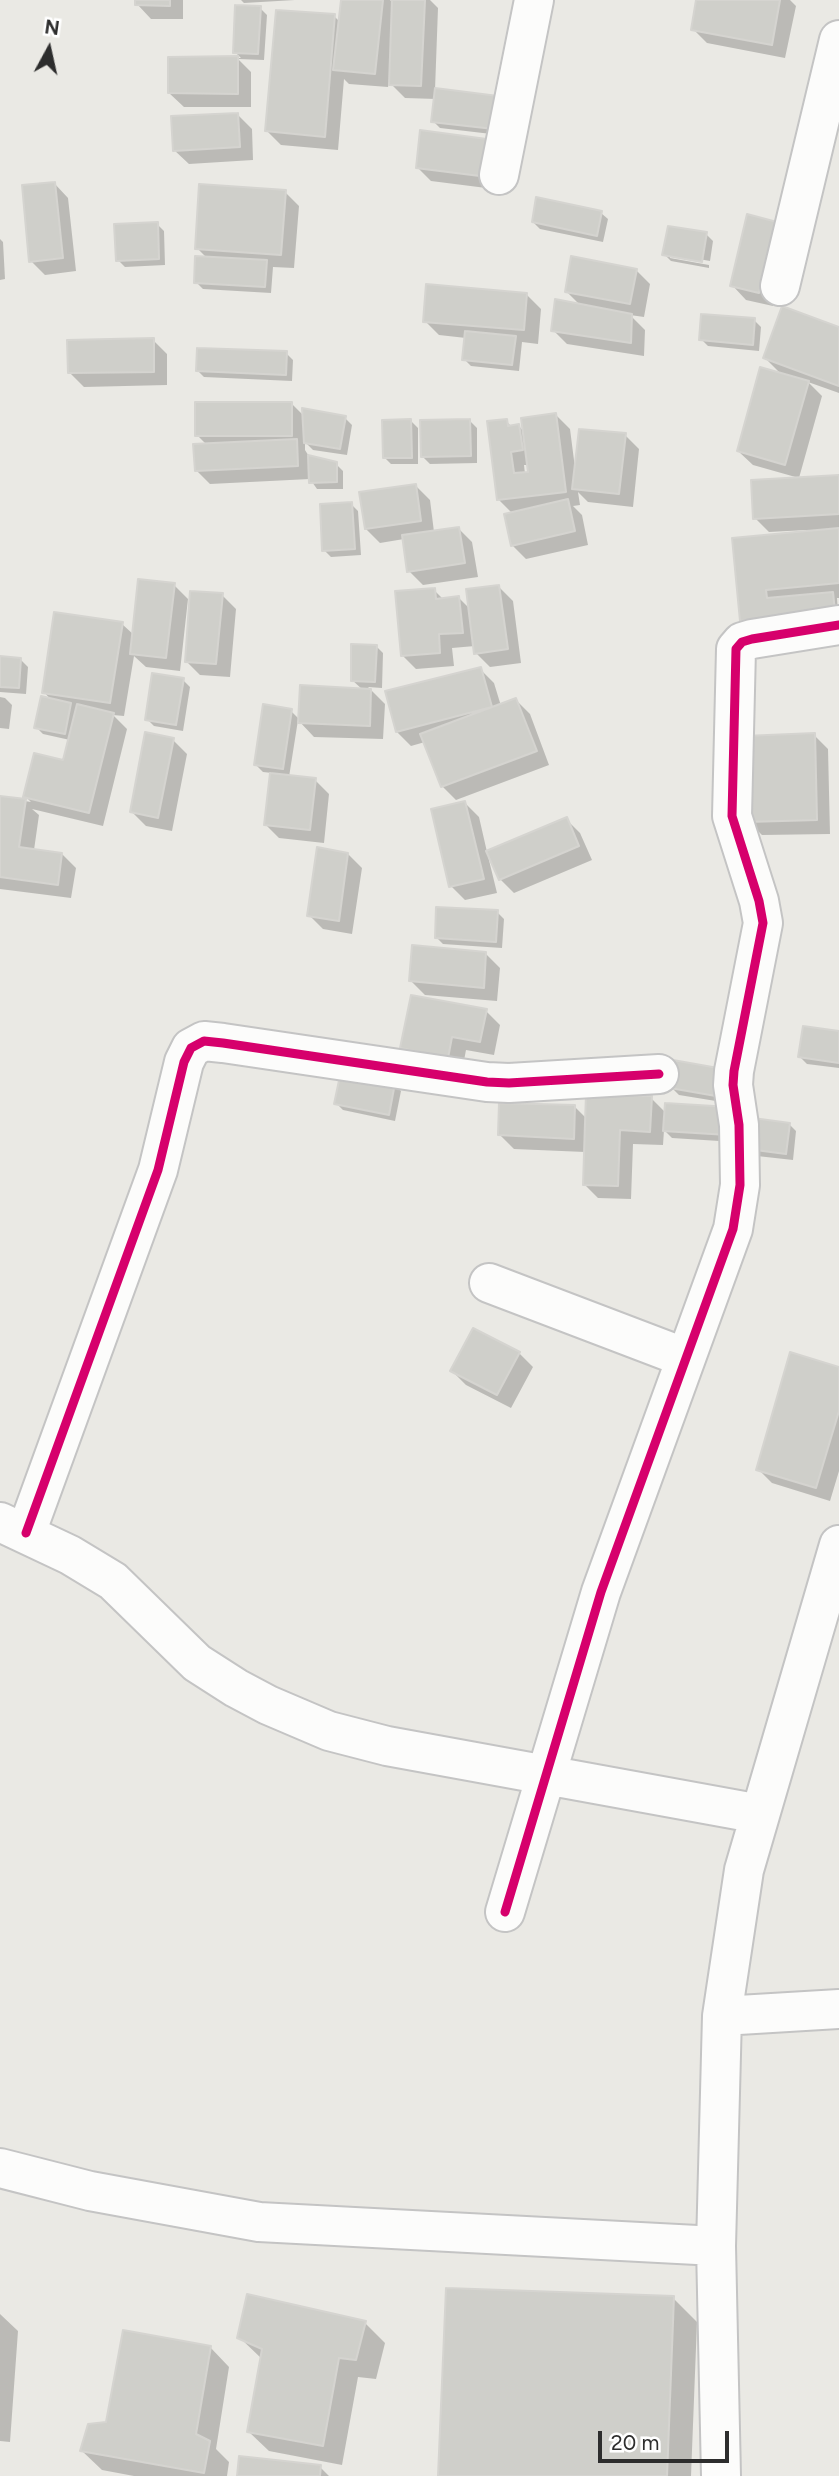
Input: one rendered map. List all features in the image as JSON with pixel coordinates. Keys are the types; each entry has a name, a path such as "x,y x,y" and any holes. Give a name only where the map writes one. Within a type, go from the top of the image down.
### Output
{"street":[{"path":"499,175 534,0"},
{"path":"780,286 839,40"},
{"path":"505,1912 601,1592 733,1229 740,1185 739,1125 733,1085 734,1071 762,923 759,901 732,816 736,649 742,642 752,639 839,625"},
{"path":"659,1074 487,1082 223,1042 204,1041 191,1048 184,1062 158,1170 13,1527 92,1566 113,1581 197,1663 236,1688 268,1705 340,1734 387,1746 544,1776 760,1814"},
{"path":"489,1283 686,1357"},
{"path":"720,2476 716,2246 722,2017 744,1870 839,1545"},
{"path":"722,2017 839,2010"},
{"path":"0,2168 90,2191 258,2222 716,2246"}],"building":[{"path":"135,0 170,0 170,6 135,5"},
{"path":"341,0 383,0 375,74 333,70"},
{"path":"392,0 425,0 421,86 389,85"},
{"path":"696,0 780,0 772,45 691,30"},
{"path":"235,5 261,6 258,54 233,53"},
{"path":"276,10 335,14 325,137 265,131"},
{"path":"238,56 238,94 168,93 168,57"},
{"path":"435,88 498,96 494,129 431,122"},
{"path":"238,113 240,147 173,151 171,116"},
{"path":"420,130 494,140 488,177 416,168"},
{"path":"55,182 63,258 29,262 22,185"},
{"path":"199,184 286,190 281,255 195,249"},
{"path":"536,197 602,211 597,236 532,222"},
{"path":"747,214 777,222 759,293 730,286"},
{"path":"158,222 159,259 116,261 114,224"},
{"path":"668,226 707,232 702,262 662,255"},
{"path":"195,256 267,260 265,287 194,283"},
{"path":"571,256 637,269 630,304 565,292"},
{"path":"426,284 527,293 524,330 423,322"},
{"path":"555,299 632,314 631,343 551,331"},
{"path":"782,306 839,327 839,386 763,358"},
{"path":"701,314 755,318 753,345 699,340"},
{"path":"465,331 516,336 512,365 462,360"},
{"path":"154,338 154,372 68,373 67,340"},
{"path":"197,348 287,351 286,375 196,371"},
{"path":"760,367 809,381 785,465 737,451"},
{"path":"195,402 292,402 292,436 195,436"},
{"path":"302,408 346,416 340,449 304,443"},
{"path":"556,413 566,492 497,500 487,421 507,419 508,426 519,424 523,450 511,452 514,473 528,472 521,418"},
{"path":"411,419 412,458 383,458 382,420"},
{"path":"470,419 471,456 421,457 420,420"},
{"path":"579,429 626,433 619,494 572,489"},
{"path":"297,439 298,466 195,471 193,444"},
{"path":"308,455 337,462 337,482 309,483"},
{"path":"839,475 839,514 753,519 751,480"},
{"path":"416,484 421,521 365,529 359,492"},
{"path":"568,499 575,531 511,546 504,514"},
{"path":"352,502 355,549 322,551 320,504"},
{"path":"459,527 465,563 407,572 402,535"},
{"path":"839,528 839,583 766,590 767,598 833,592 835,612 740,621 732,538"},
{"path":"138,579 175,583 166,658 130,654"},
{"path":"499,585 508,649 474,654 466,589"},
{"path":"435,588 436,599 459,596 463,633 439,634 440,653 401,656 395,591"},
{"path":"190,591 223,593 216,664 185,662"},
{"path":"54,612 123,622 110,703 42,693"},
{"path":"351,644 377,645 375,682 351,681"},
{"path":"0,656 21,658 19,688 0,687"},
{"path":"481,667 492,707 396,732 385,691"},
{"path":"152,673 184,678 176,725 145,720"},
{"path":"300,685 371,689 370,726 298,723"},
{"path":"41,696 71,703 65,734 34,728"},
{"path":"516,698 537,751 441,787 420,734"},
{"path":"77,704 114,713 89,813 23,797 34,753 63,760"},
{"path":"263,704 292,709 283,769 254,765"},
{"path":"145,732 174,738 158,818 130,812"},
{"path":"815,733 817,820 746,822 744,736"},
{"path":"270,773 316,778 310,830 264,825"},
{"path":"0,796 26,799 19,847 62,853 58,885 0,877"},
{"path":"465,801 484,879 449,887 431,809"},
{"path":"567,817 579,846 499,880 486,851"},
{"path":"317,847 348,853 339,921 307,916"},
{"path":"436,907 498,910 496,942 435,938"},
{"path":"412,945 486,952 484,988 409,981"},
{"path":"411,995 487,1009 480,1042 452,1037 448,1058 400,1048"},
{"path":"803,1026 839,1031 839,1063 798,1057"},
{"path":"673,1060 718,1068 716,1096 670,1088"},
{"path":"341,1071 395,1083 389,1115 334,1104"},
{"path":"586,1093 652,1096 650,1132 620,1130 618,1186 583,1185"},
{"path":"499,1103 575,1105 574,1139 498,1135"},
{"path":"665,1103 730,1107 728,1135 663,1131"},
{"path":"753,1118 790,1123 786,1154 748,1149"},
{"path":"473,1328 520,1352 497,1395 450,1371"},
{"path":"790,1352 839,1367 839,1411 816,1488 756,1470"},
{"path":"446,2288 674,2296 667,2476 438,2476"},
{"path":"247,2294 366,2321 356,2360 339,2358 323,2446 247,2432 262,2349 237,2338"},
{"path":"123,2330 211,2346 196,2434 210,2441 204,2473 80,2451 88,2424 106,2422"},
{"path":"239,2456 321,2465 320,2476 237,2476"}],"cycle path":[{"path":"505,1912 601,1592 733,1229 740,1185 739,1125 733,1085 734,1071 763,923 759,901 732,816 736,649 742,642 752,639 839,625"},
{"path":"26,1533 158,1170 184,1062 191,1048 204,1041 223,1043 487,1082 659,1074"}]}
